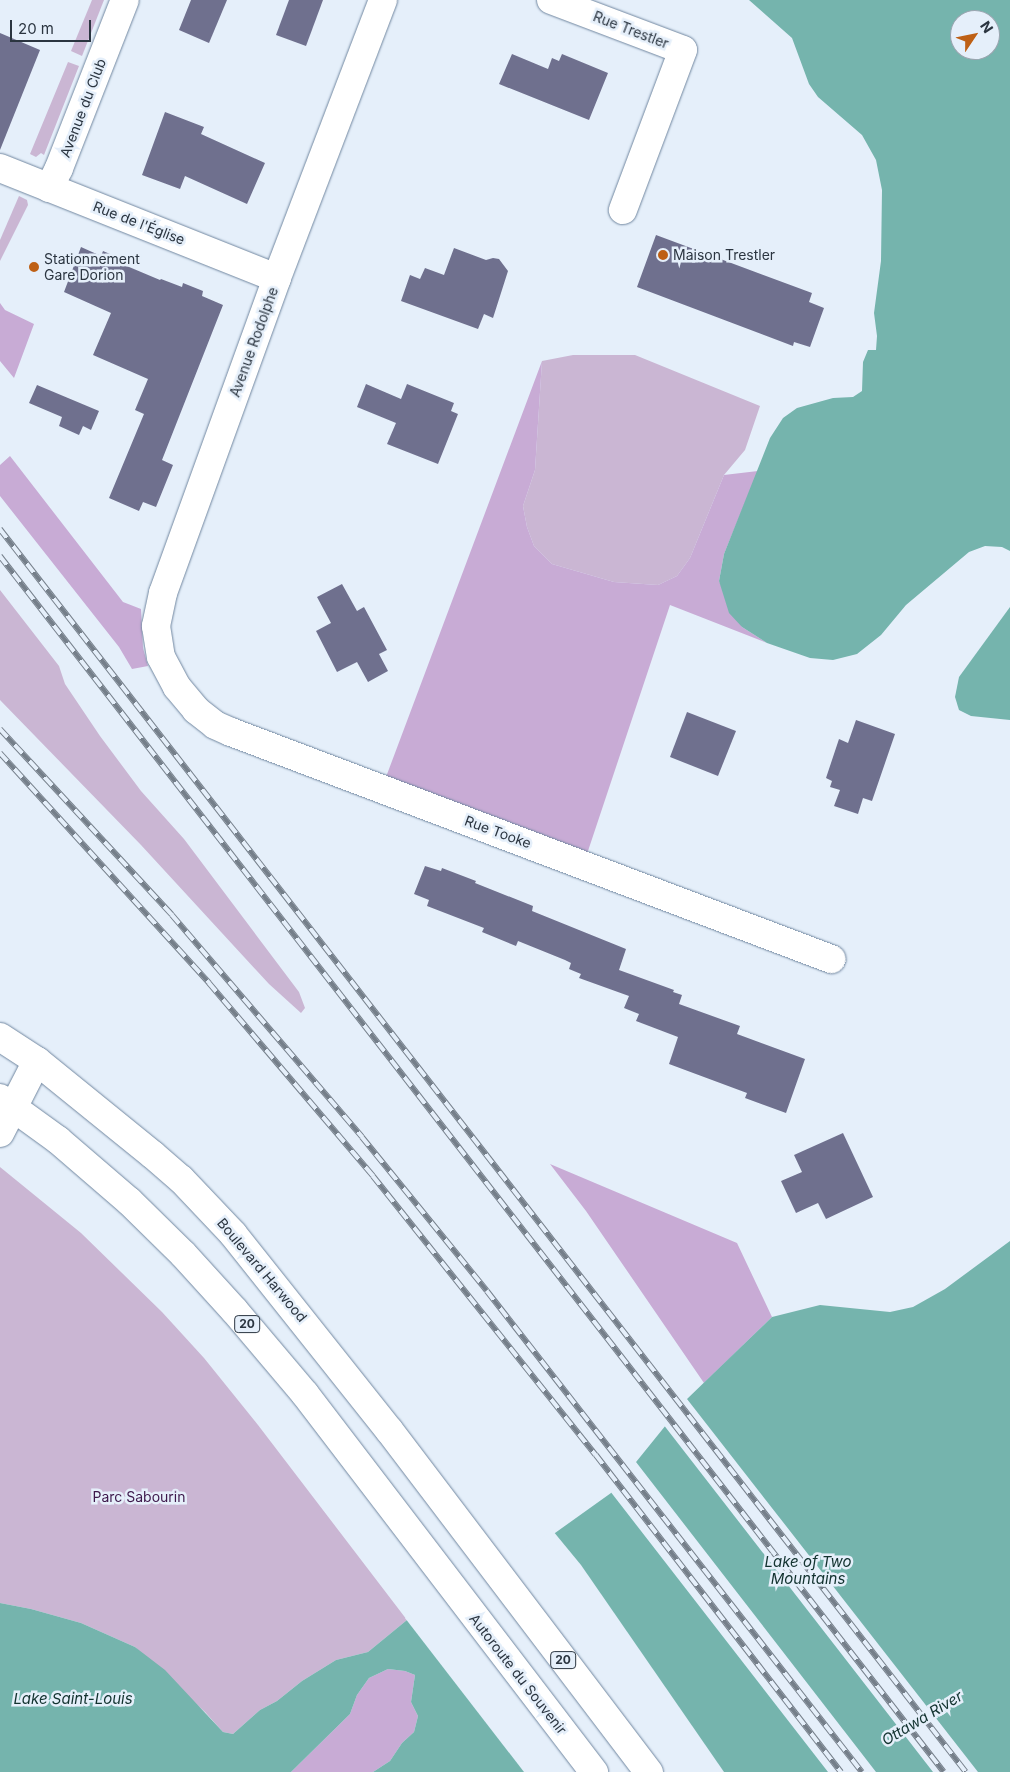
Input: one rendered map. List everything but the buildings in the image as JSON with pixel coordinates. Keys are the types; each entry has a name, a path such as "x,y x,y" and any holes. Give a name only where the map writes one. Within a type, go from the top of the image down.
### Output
{"main road":[{"name":"Avenue du Club","path":"49,188 59,168 124,0"},
{"name":"Avenue Rodolphe","path":"177,687 160,657 156,626 158,611 277,278 383,0"},
{"name":"Rue Trestler","path":"551,0 682,50 623,210"},
{"name":"Rue de l'Église","path":"0,168 277,278"},
{"name":"Rue Tooke","path":"177,687 200,714 231,732 831,959"},
{"name":"Boulevard Harwood","path":"0,1037 37,1061 153,1155 181,1179 233,1234 350,1380 649,1772"},
{"path":"0,1133 7,1103 37,1061"},
{"name":"Autoroute du Souvenir","path":"7,1103 58,1140 129,1201 208,1280 305,1394 594,1772"}],"green space":[{"path":"92,0 104,0 82,56 71,51"},
{"path":"68,62 79,66 44,155 41,153 36,157 30,154"},
{"path":"19,196 27,200 28,205 0,261 0,240"},
{"path":"573,355 635,355 760,406 745,450 724,475 690,558 677,576 658,585 614,582 552,564 534,546 527,527 523,506 535,470 542,361"},
{"path":"0,590 59,666 65,684 100,736 141,791 184,839 299,992 305,1008 301,1013 269,984 141,845 0,700"},
{"name":"Parc Sabourin","path":"0,1167 81,1233 162,1312 204,1358 258,1425 407,1620 368,1652 336,1660 302,1681 277,1701 260,1710 233,1734 223,1732 205,1712 135,1647 81,1623 31,1609 0,1603"}],"shaded area":[{"path":"0,303 5,310 34,324 14,378 0,361"},
{"path":"542,361 535,470 523,506 527,527 534,546 552,564 614,582 658,585 677,576 690,558 724,475 758,471 724,554 719,581 742,627 767,643 670,605 587,854 386,777"},
{"path":"10,456 123,602 141,609 143,648 148,666 132,669 119,647 0,496 0,465"},
{"path":"550,1164 737,1243 772,1317 704,1383 586,1211"},
{"path":"388,1669 405,1671 415,1675 411,1702 418,1716 414,1732 402,1743 390,1761 373,1772 291,1772 350,1714 357,1695 369,1678"}],"water":[{"path":"749,0 1010,0 1010,551 1002,547 985,546 969,552 906,605 881,635 857,654 833,660 810,658 767,643 742,627 729,613 719,581 724,554 770,438 783,418 797,408 833,398 853,397 862,391 863,362 868,350 876,350 877,336 874,313 881,261 882,190 876,160 862,135 818,97 809,84 792,38"},
{"path":"1010,607 1010,720 971,716 959,710 955,697 959,677"},
{"name":"Lake of Two Mountains","path":"1010,1241 1010,1772 373,1772 390,1761 402,1743 414,1732 418,1716 411,1702 415,1675 405,1671 388,1669 369,1678 357,1695 350,1714 291,1772 0,1772 0,1603 31,1609 81,1623 135,1647 165,1670 223,1732 233,1734 260,1710 277,1701 302,1681 336,1660 368,1652 407,1620 555,1533 611,1493 687,1399 772,1317 820,1305 890,1312 913,1307 945,1289"}],"pier":[{"path":"686,1397 978,1772 933,1772 663,1424"},
{"path":"635,1460 876,1772 828,1772 610,1491"},
{"path":"553,1531 581,1565 724,1772 524,1772 405,1618"}],"railway":[{"path":"0,529 966,1772"},
{"path":"0,556 944,1772"},
{"path":"0,729 172,915 362,1137 487,1291 862,1772"},
{"path":"0,753 209,983 373,1176 596,1455 841,1772"}],"place":[{"name":"Maison Trestler","path":"663,255"},
{"name":"Stationnement Gare Dorion","path":"34,267"}],"water label":[{"name":"Lake Saint-Louis","path":"73,1699"},
{"name":"Ottawa River","path":"922,1718"}]}
